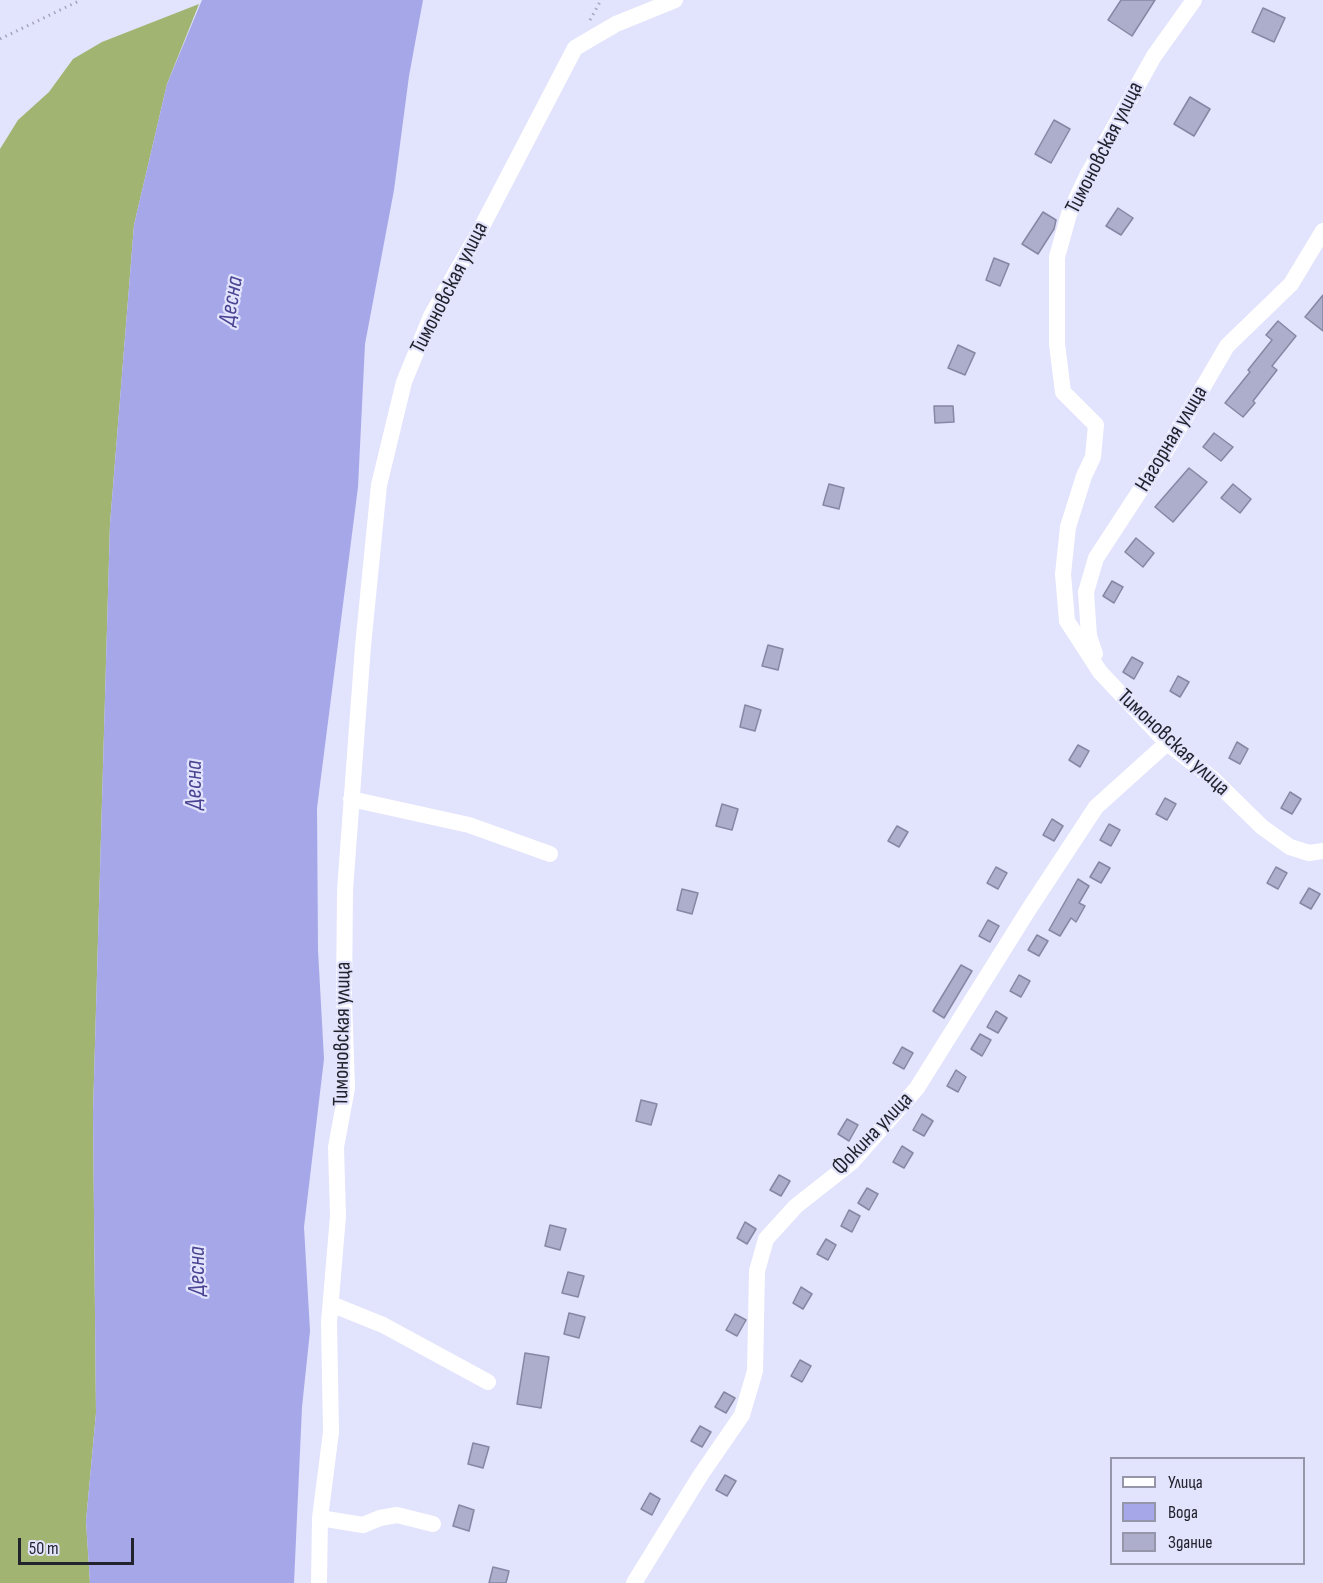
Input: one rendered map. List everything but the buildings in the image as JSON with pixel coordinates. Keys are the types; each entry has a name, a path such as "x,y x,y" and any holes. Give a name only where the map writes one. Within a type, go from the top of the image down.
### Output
{"street":[{"name":"Тимоновская улица","path":"319,1583 320,1518 331,1432 329,1322 338,1216 336,1147 347,1088 344,998 345,890 363,646 380,485 404,382 430,316 478,232 575,48 616,24 675,0"},
{"name":"Тимоновская улица","path":"1194,0 1154,56 1087,176 1069,214 1057,256 1057,344 1063,392 1096,425 1093,457 1068,527 1063,574 1067,621 1100,672 1167,743 1212,778 1262,827 1290,847 1309,853 1323,851"},
{"name":"Нагорная улица","path":"1100,672 1089,636 1086,592 1096,558 1164,454 1227,346 1291,284 1323,231"},
{"name":"Фокина улица","path":"634,1583 700,1476 742,1416 755,1371 758,1271 766,1239 796,1206 852,1162 917,1088 1096,807 1167,743"},
{"path":"351,799 469,825 550,854"},
{"path":"331,1304 383,1325 488,1382"},
{"path":"320,1518 363,1525 380,1518 397,1515 433,1524"}],"path":[{"path":"0,39 81,0"}],"green space":[{"path":"199,4 167,84 134,225 110,524 93,1113 96,1413 86,1521 90,1583 0,1583 0,149 18,120 49,92 73,59 102,42"}],"water":[{"name":"Десна","path":"202,0 423,0 409,76 394,190 365,344 358,487 317,808 318,950 324,1059 304,1227 310,1331 302,1407 294,1583 90,1583 86,1521 96,1413 93,1113 110,524 134,225 167,84"}]}
